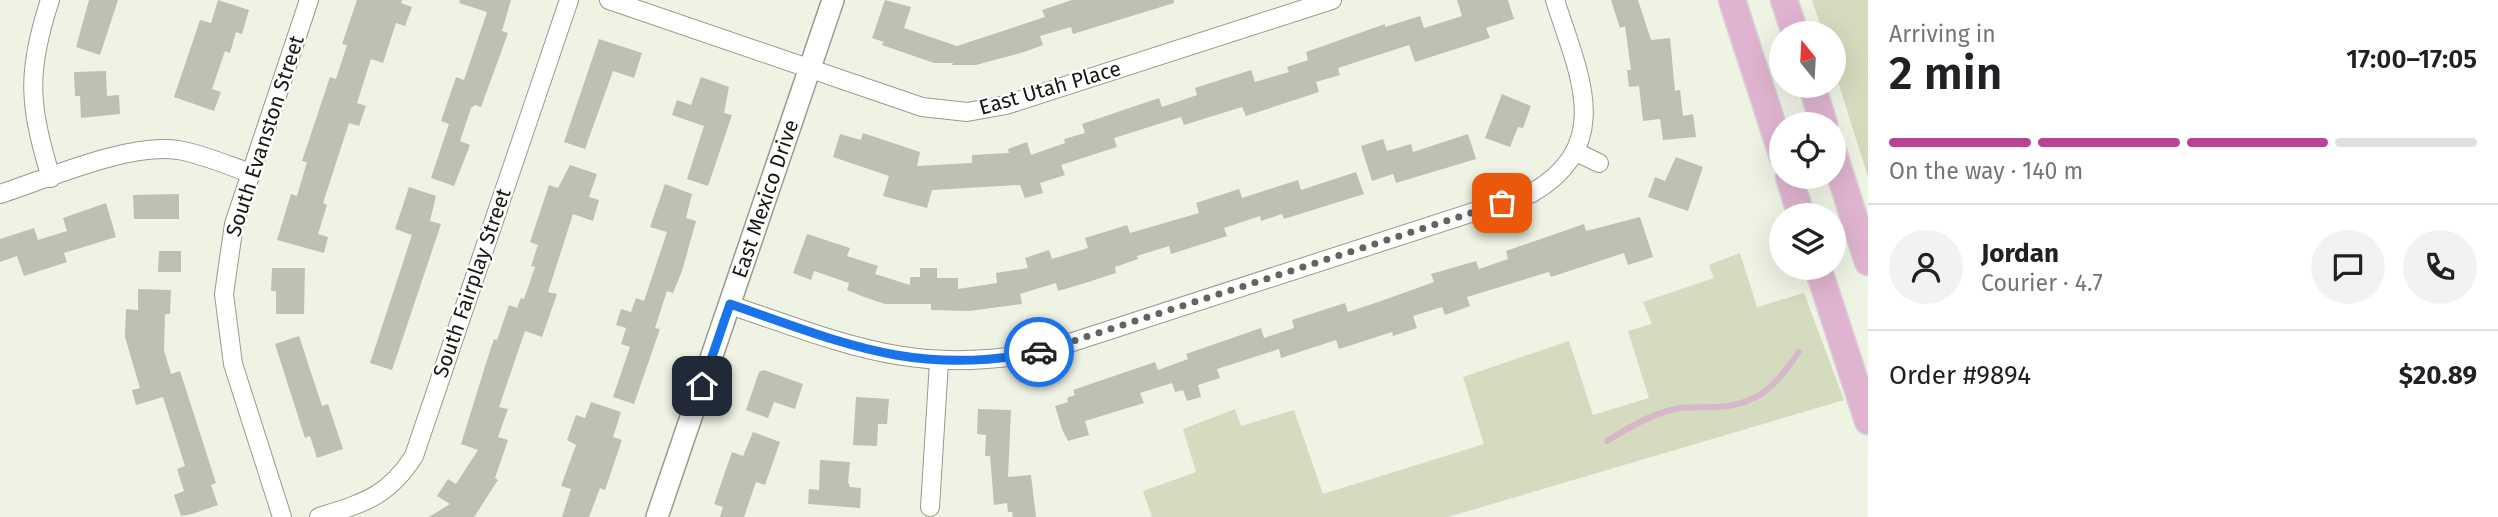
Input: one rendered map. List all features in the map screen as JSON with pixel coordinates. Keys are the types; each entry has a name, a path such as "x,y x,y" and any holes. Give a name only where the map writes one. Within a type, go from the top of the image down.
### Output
{"main road":[{"path":"1732,0 1769,114"},
{"path":"1784,0 1790,21"},
{"path":"1845,189 1868,262"},
{"path":"1822,280 1868,421"}],"street":[{"path":"50,0 38,37 32,95 35,124 51,178"},
{"name":"South Evanston Street","path":"282,517 233,364 226,323 228,251 250,173 309,0"},
{"name":"South Fairplay Street","path":"319,517 368,501 384,492 401,476 414,456 569,0"},
{"name":"East Utah Place","path":"609,0 922,107 945,111 990,109 1332,0"},
{"name":"East Mexico Drive","path":"657,517 833,0"},
{"path":"730,304 863,349 939,362 998,359 1045,351 1532,193 1562,171 1576,152 1584,129 1584,92 1555,0"},
{"path":"0,194 132,152 155,148 196,155 250,173"},
{"path":"1576,152 1599,163"},
{"path":"930,507 939,362"}],"green space":[{"path":"1812,0 1868,0 1868,177 1843,98 1846,98 1846,21 1819,21"},
{"path":"1740,253 1757,307 1804,293 1844,400 1448,517 1152,517 1143,491 1196,472 1183,429 1235,409 1241,426 1294,410 1323,494 1484,444 1463,377 1569,341 1593,415 1649,398 1628,331 1652,324 1643,302 1714,278 1709,265"}],"building":[{"path":"89,0 118,0 100,55 76,47"},
{"path":"218,0 249,10 242,34 236,32 230,53 225,51 212,89 221,92 214,111 174,97 200,20 211,23"},
{"path":"357,0 402,0 401,3 412,7 405,26 396,23 383,63 371,59 357,103 366,106 359,126 349,123 323,203 327,205 318,234 328,237 324,253 277,240 291,194 297,196 307,162 302,161 330,77 336,79 347,45 342,44"},
{"path":"460,0 511,0 502,31 508,33 499,58 481,107 475,105 471,108 460,141 470,145 454,186 431,178 449,124 441,121 456,77 464,80 487,12 459,3"},
{"path":"885,0 911,7 904,28 957,46 1045,17 1042,10 1072,0 1174,0 1174,3 1073,34 1071,27 1040,36 1043,45 1024,52 976,65 952,65 953,63 934,63 882,45 884,42 872,38"},
{"path":"1457,0 1508,0 1514,19 1486,28 1490,38 1415,62 1409,45 1338,68 1340,75 1316,82 1319,92 1246,116 1242,107 1184,125 1181,117 1114,138 1117,147 1061,165 1065,175 1040,183 1043,193 1025,198 1020,185 932,190 927,208 883,196 889,176 833,157 840,134 861,140 863,133 920,152 917,166 972,163 972,155 1009,153 1008,149 1027,142 1031,155 1065,143 1064,139 1085,133 1082,124 1159,98 1162,107 1197,95 1195,88 1251,70 1255,82 1289,72 1287,67 1308,60 1306,52 1385,24 1385,27 1420,16 1424,28 1462,16"},
{"path":"1611,0 1638,0 1651,40 1670,38 1675,91 1680,90 1683,116 1693,114 1696,137 1663,140 1660,119 1643,121 1639,86 1629,87 1627,70 1631,70 1625,26 1620,28"},
{"path":"599,39 642,53 634,78 613,71 585,149 564,142"},
{"path":"106,71 107,96 119,95 120,114 81,118 80,96 75,96 74,72"},
{"path":"701,77 729,87 724,113 732,115 708,186 687,179 704,126 672,115 677,100 691,105"},
{"path":"1502,94 1531,106 1523,128 1518,127 1510,147 1485,138"},
{"path":"1468,134 1476,159 1396,183 1393,174 1372,181 1361,146 1383,139 1387,151 1411,144 1413,152"},
{"path":"1676,157 1703,167 1688,211 1648,197 1655,177 1665,181"},
{"path":"570,165 597,174 589,197 599,200 593,221 573,214 548,292 557,294 542,337 525,331 499,407 508,409 498,437 508,440 495,478 498,480 474,517 429,517 450,504 437,496 448,479 456,484 478,450 461,444 487,360 509,305 517,308 521,298 524,299 535,267 531,266 538,245 530,242 549,185 558,188"},
{"path":"1356,172 1364,194 1284,219 1282,214 1261,221 1260,216 1224,228 1227,236 1171,254 1169,246 1137,256 1138,259 1115,267 1116,273 1058,291 1056,283 1020,294 1022,304 969,311 931,310 931,304 885,304 847,290 849,283 814,271 811,280 793,273 807,234 850,248 847,256 878,266 875,274 910,285 910,277 920,277 920,268 937,268 937,278 958,278 958,289 997,283 996,273 1028,268 1025,258 1049,250 1052,259 1088,248 1085,238 1127,225 1130,233 1199,213 1196,203 1239,189 1242,198 1298,180 1301,190"},
{"path":"665,184 692,194 686,218 696,221 673,293 667,291 655,328 660,329 634,404 613,397 630,347 621,344 626,328 616,325 621,309 631,312 636,298 644,301 667,232 650,227"},
{"path":"409,187 436,196 430,221 441,224 392,370 370,363 412,235 395,229"},
{"path":"179,194 179,219 134,219 133,195"},
{"path":"106,203 116,237 64,253 67,262 24,276 17,256 0,262 0,239 34,228 38,240 67,231 63,218"},
{"path":"1640,217 1653,257 1628,265 1624,253 1551,277 1549,272 1467,297 1470,306 1445,315 1442,307 1413,316 1417,328 1393,336 1392,332 1339,349 1336,340 1281,358 1279,349 1217,369 1220,378 1198,385 1201,397 1187,401 1183,390 1175,392 1172,383 1140,393 1144,403 1085,421 1089,435 1068,441 1062,429 1055,406 1068,402 1067,398 1075,395 1073,390 1155,362 1158,370 1188,359 1186,354 1261,328 1264,338 1294,328 1292,320 1345,303 1348,312 1434,282 1431,274 1476,261 1479,269 1508,259 1506,251 1584,224 1586,231"},
{"path":"159,251 181,251 181,272 158,272"},
{"path":"272,268 305,268 304,314 276,314 276,291 271,291"},
{"path":"138,289 171,290 170,314 165,314 164,350 171,374 180,371 216,483 211,485 218,505 192,514 181,516 174,495 184,491 177,469 185,466 163,397 136,405 132,390 140,388 125,337 126,309 138,310"},
{"path":"299,336 322,406 328,404 343,449 317,458 310,436 305,438 275,344"},
{"path":"764,370 803,384 795,409 774,402 768,418 746,410 759,372"},
{"path":"856,397 889,399 887,424 878,424 877,446 853,445"},
{"path":"591,402 621,412 613,437 622,440 605,490 600,488 589,517 562,517 571,489 561,486 576,445 567,440 576,415 585,418"},
{"path":"978,409 1011,410 1008,477 1031,475 1036,517 1013,517 1012,512 1008,512 1007,503 994,505 990,456 985,456 986,435 977,434"},
{"path":"753,432 780,442 765,485 756,482 744,517 720,517 723,507 714,504 732,452 743,456"},
{"path":"820,460 850,462 848,482 850,487 861,488 860,508 808,504 809,489 819,490"}],"waterway":[{"path":"1607,441 1666,411 1746,402 1775,383 1799,352"}],"way so far":[{"path":"1039,352 1502,203"}],"route":[{"path":"702,386 730,304 863,349 898,357 939,362 974,362 1039,352"}]}
